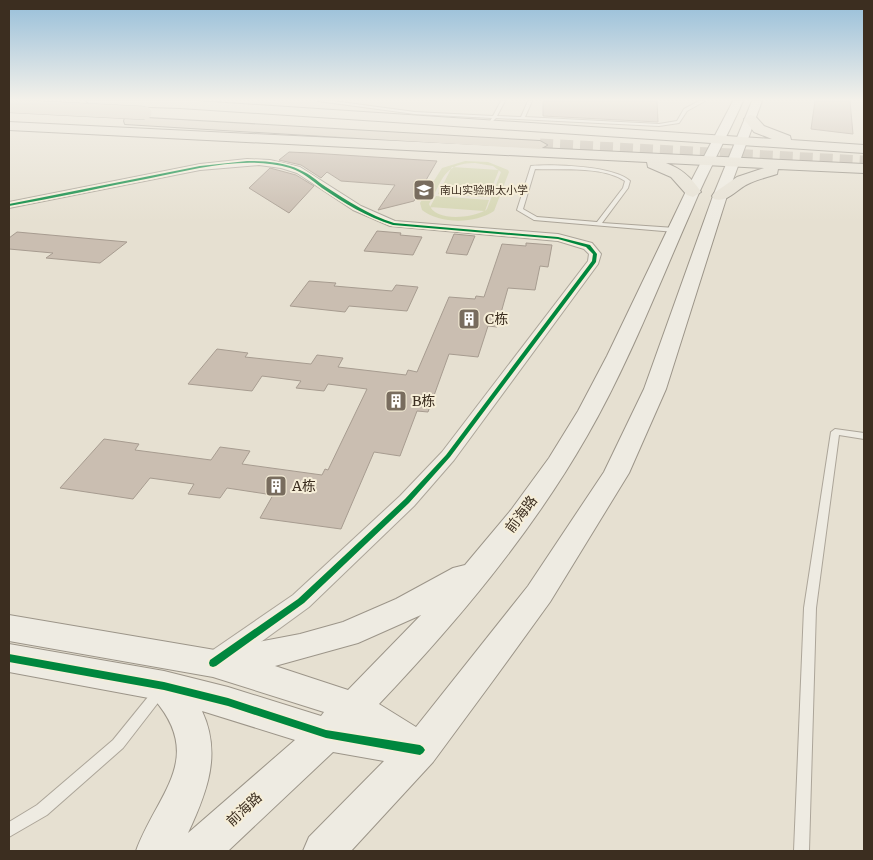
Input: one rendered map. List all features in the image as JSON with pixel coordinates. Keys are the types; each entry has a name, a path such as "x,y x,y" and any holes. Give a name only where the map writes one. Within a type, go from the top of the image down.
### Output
{"main road":[{"path":"319,141 606,157 663,167 680,176 693,192"},
{"path":"588,156 630,150 634,144 630,141"},
{"path":"606,157 696,141"},
{"name":"前海路","path":"198,851 354,708 481,567 554,470 602,386 693,192 727,141"},
{"name":"前海路","path":"323,851 420,750 539,594 616,473 655,389 720,196 730,141"},
{"path":"746,141 811,167"},
{"path":"784,141 864,149"},
{"path":"799,141 834,147"},
{"path":"864,149 840,154 845,160 864,167"},
{"path":"720,196 730,187 761,173 811,167 864,167"},
{"path":"212,663 282,652 348,634 413,606 481,567"},
{"path":"9,628 212,663 287,684 354,708 420,750"},
{"path":"9,658 164,686 228,702 326,734 420,750"},
{"path":"156,851 186,794 192,772 194,747 190,724 180,704 164,686"}],"street":[{"path":"9,205 200,167 232,163 279,164 301,172 368,216 394,224 558,238 588,246 595,254 594,261 448,456 407,502 302,601 212,663"}],"lane":[{"path":"598,224 625,188 628,181 625,178 605,172 533,168 520,210 536,219 598,224 675,230"},
{"path":"801,851 810,608 835,432 864,436"},
{"path":"9,830 42,810 118,744 164,686"}],"green space":[{"path":"465,161 488,162 508,170 509,172 494,211 477,218 458,221 438,218 422,210 420,203 442,168","holes":["475,163 493,166 501,172 485,211 489,200 436,196 430,206 429,204 441,180 456,166","431,207 484,211 462,217 453,217 438,214"]},
{"path":"452,167 499,170 488,197 438,194"}],"building":[{"path":"289,152 437,161 414,201 378,210 395,185 341,181 327,172 321,178 301,165 279,160"},
{"path":"270,168 296,175 314,186 289,213 249,188"},
{"path":"377,231 422,237 413,255 364,251"},
{"path":"17,232 127,242 100,263 46,258 53,253 9,249 9,238"},
{"path":"454,234 475,236 467,255 446,253"},
{"path":"526,243 552,245 548,267 540,266 535,290 508,288 497,327 488,326 478,357 449,354 428,412 417,411 400,456 374,452 341,529 260,518 273,495 227,488 220,498 188,494 194,484 150,478 133,499 60,488 104,439 139,444 135,450 211,460 220,447 250,451 242,464 322,475 325,469 328,470 367,389 328,384 324,391 296,388 301,381 262,376 252,391 188,384 217,349 248,353 245,357 311,364 317,355 343,358 338,367 406,375 408,370 417,372 449,297 475,299 476,296 484,297 502,244 526,246"},
{"path":"309,281 336,283 334,286 392,291 396,285 418,287 407,311 349,306 345,312 290,306"}],"tunnel":[{"path":"540,145 864,162"}],"cycle path":[{"path":"9,205 200,167 259,162 282,165 301,171 357,208 394,224 558,238 588,246 595,254 594,261 448,456 407,501 301,601 213,663"},
{"path":"9,658 164,686 228,702 326,734 420,750"}],"place":[{"name":"南山实验鼎太小学","path":"424,190"},
{"name":"C栋","path":"469,319"},
{"name":"B栋","path":"396,401"},
{"name":"A栋","path":"276,486"}]}
